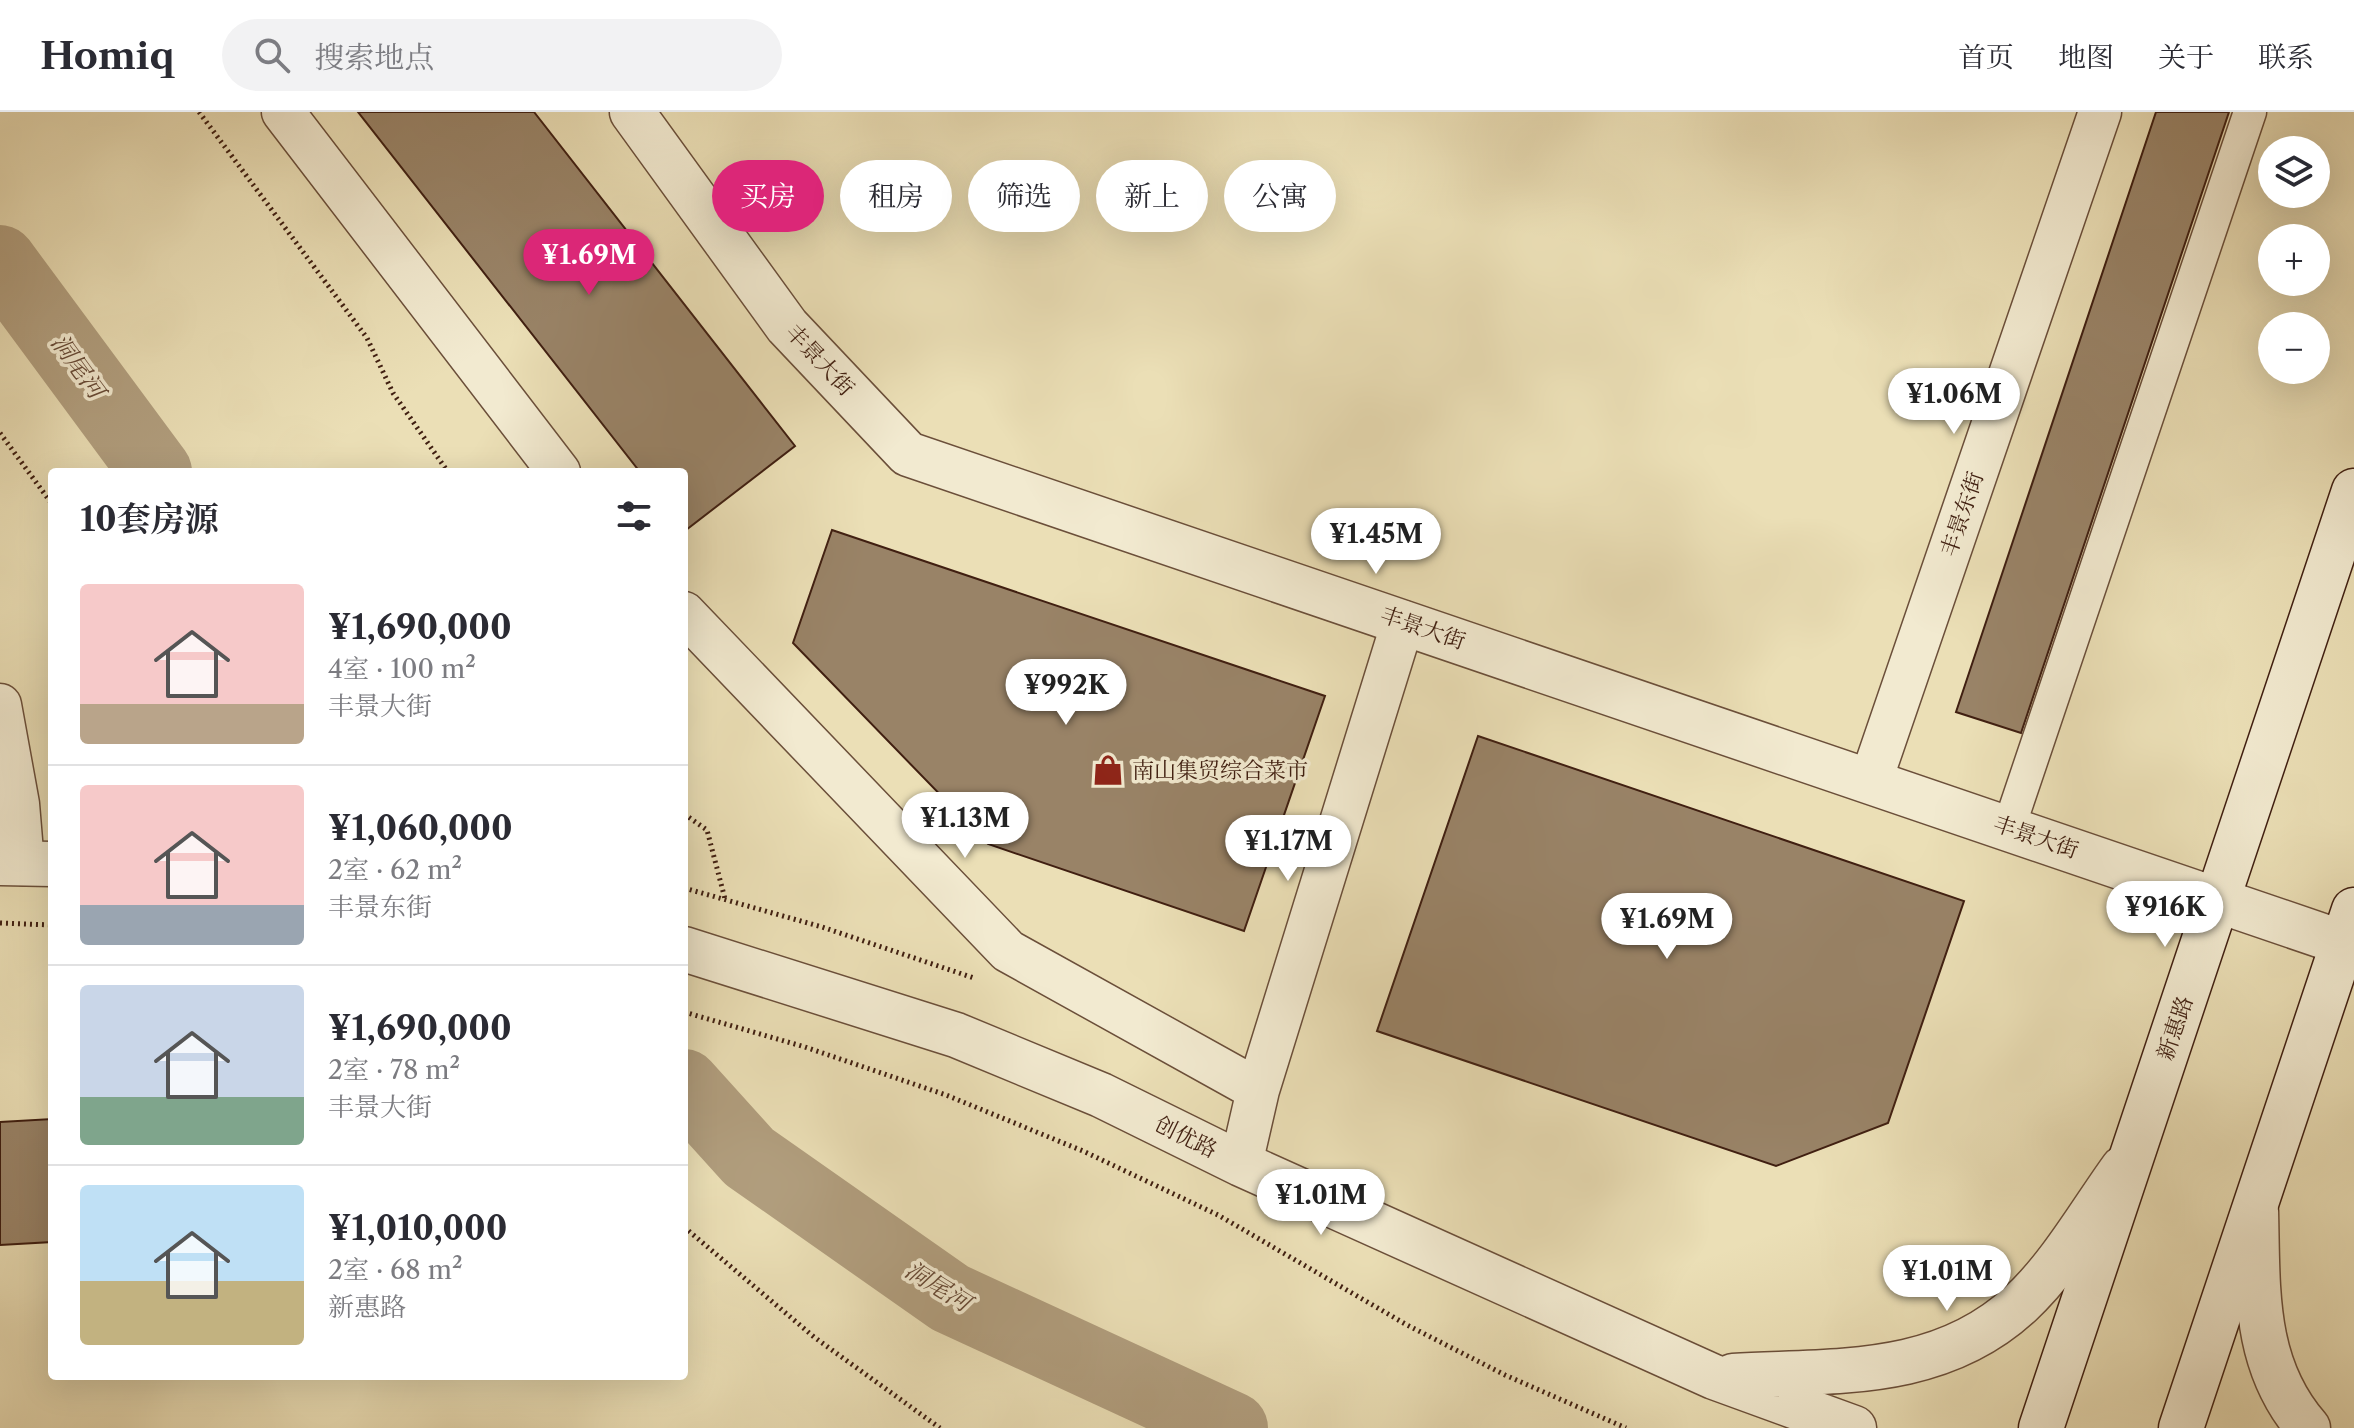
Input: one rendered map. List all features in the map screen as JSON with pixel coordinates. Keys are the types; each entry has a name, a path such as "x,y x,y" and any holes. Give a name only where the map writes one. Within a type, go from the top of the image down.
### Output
{"street":[{"path":"283,112 556,468"},
{"name":"丰景大街","path":"632,112 787,326 908,454 2218,899 2348,926"},
{"name":"丰景东街","path":"1871,780 2100,112"},
{"path":"2009,827 2250,112"},
{"name":"新惠路","path":"2041,1428 2354,491"},
{"path":"688,617 1008,951 1258,1090"},
{"path":"1241,1164 1258,1090 1403,622"},
{"path":"0,705 25,864"},
{"path":"2181,1428 2348,926"},
{"name":"创优路","path":"688,950 956,1035 1101,1095 1241,1164 1714,1377 1854,1428"},
{"path":"1714,1377 1888,1367 1937,1356 1982,1334 2022,1303 2132,1156"},
{"path":"2255,1203 2259,1321 2270,1368 2292,1410 2308,1428"},
{"path":"1714,1377 1782,1428"}],"path":[{"path":"199,112 367,338 393,393 445,468"},
{"path":"0,433 48,499"},
{"path":"688,817 707,830 725,899"},
{"path":"688,889 822,927 983,982"},
{"path":"0,923 48,925"},
{"path":"688,1013 805,1047 891,1077 1083,1151 1218,1215 1407,1325 1505,1375 1626,1428"},
{"path":"688,1230 814,1337 940,1428"}],"building":[{"path":"358,112 534,112 795,446 688,528 688,468 637,468"},
{"path":"2156,112 2229,112 2021,733 1956,712"},
{"name":"南山集贸综合菜市","path":"832,530 1325,696 1244,931 988,844 793,643"},
{"path":"1478,736 1964,901 1888,1123 1776,1166 1377,1031"},
{"path":"48,1119 48,1242 0,1245 0,1122"}],"waterway":[{"name":"洞尾河","path":"0,261 153,468"},
{"name":"洞尾河","path":"688,1089 749,1157 950,1298 1232,1428"}],"place":[{"name":"南山集贸综合菜市","path":"1108,770"}]}
